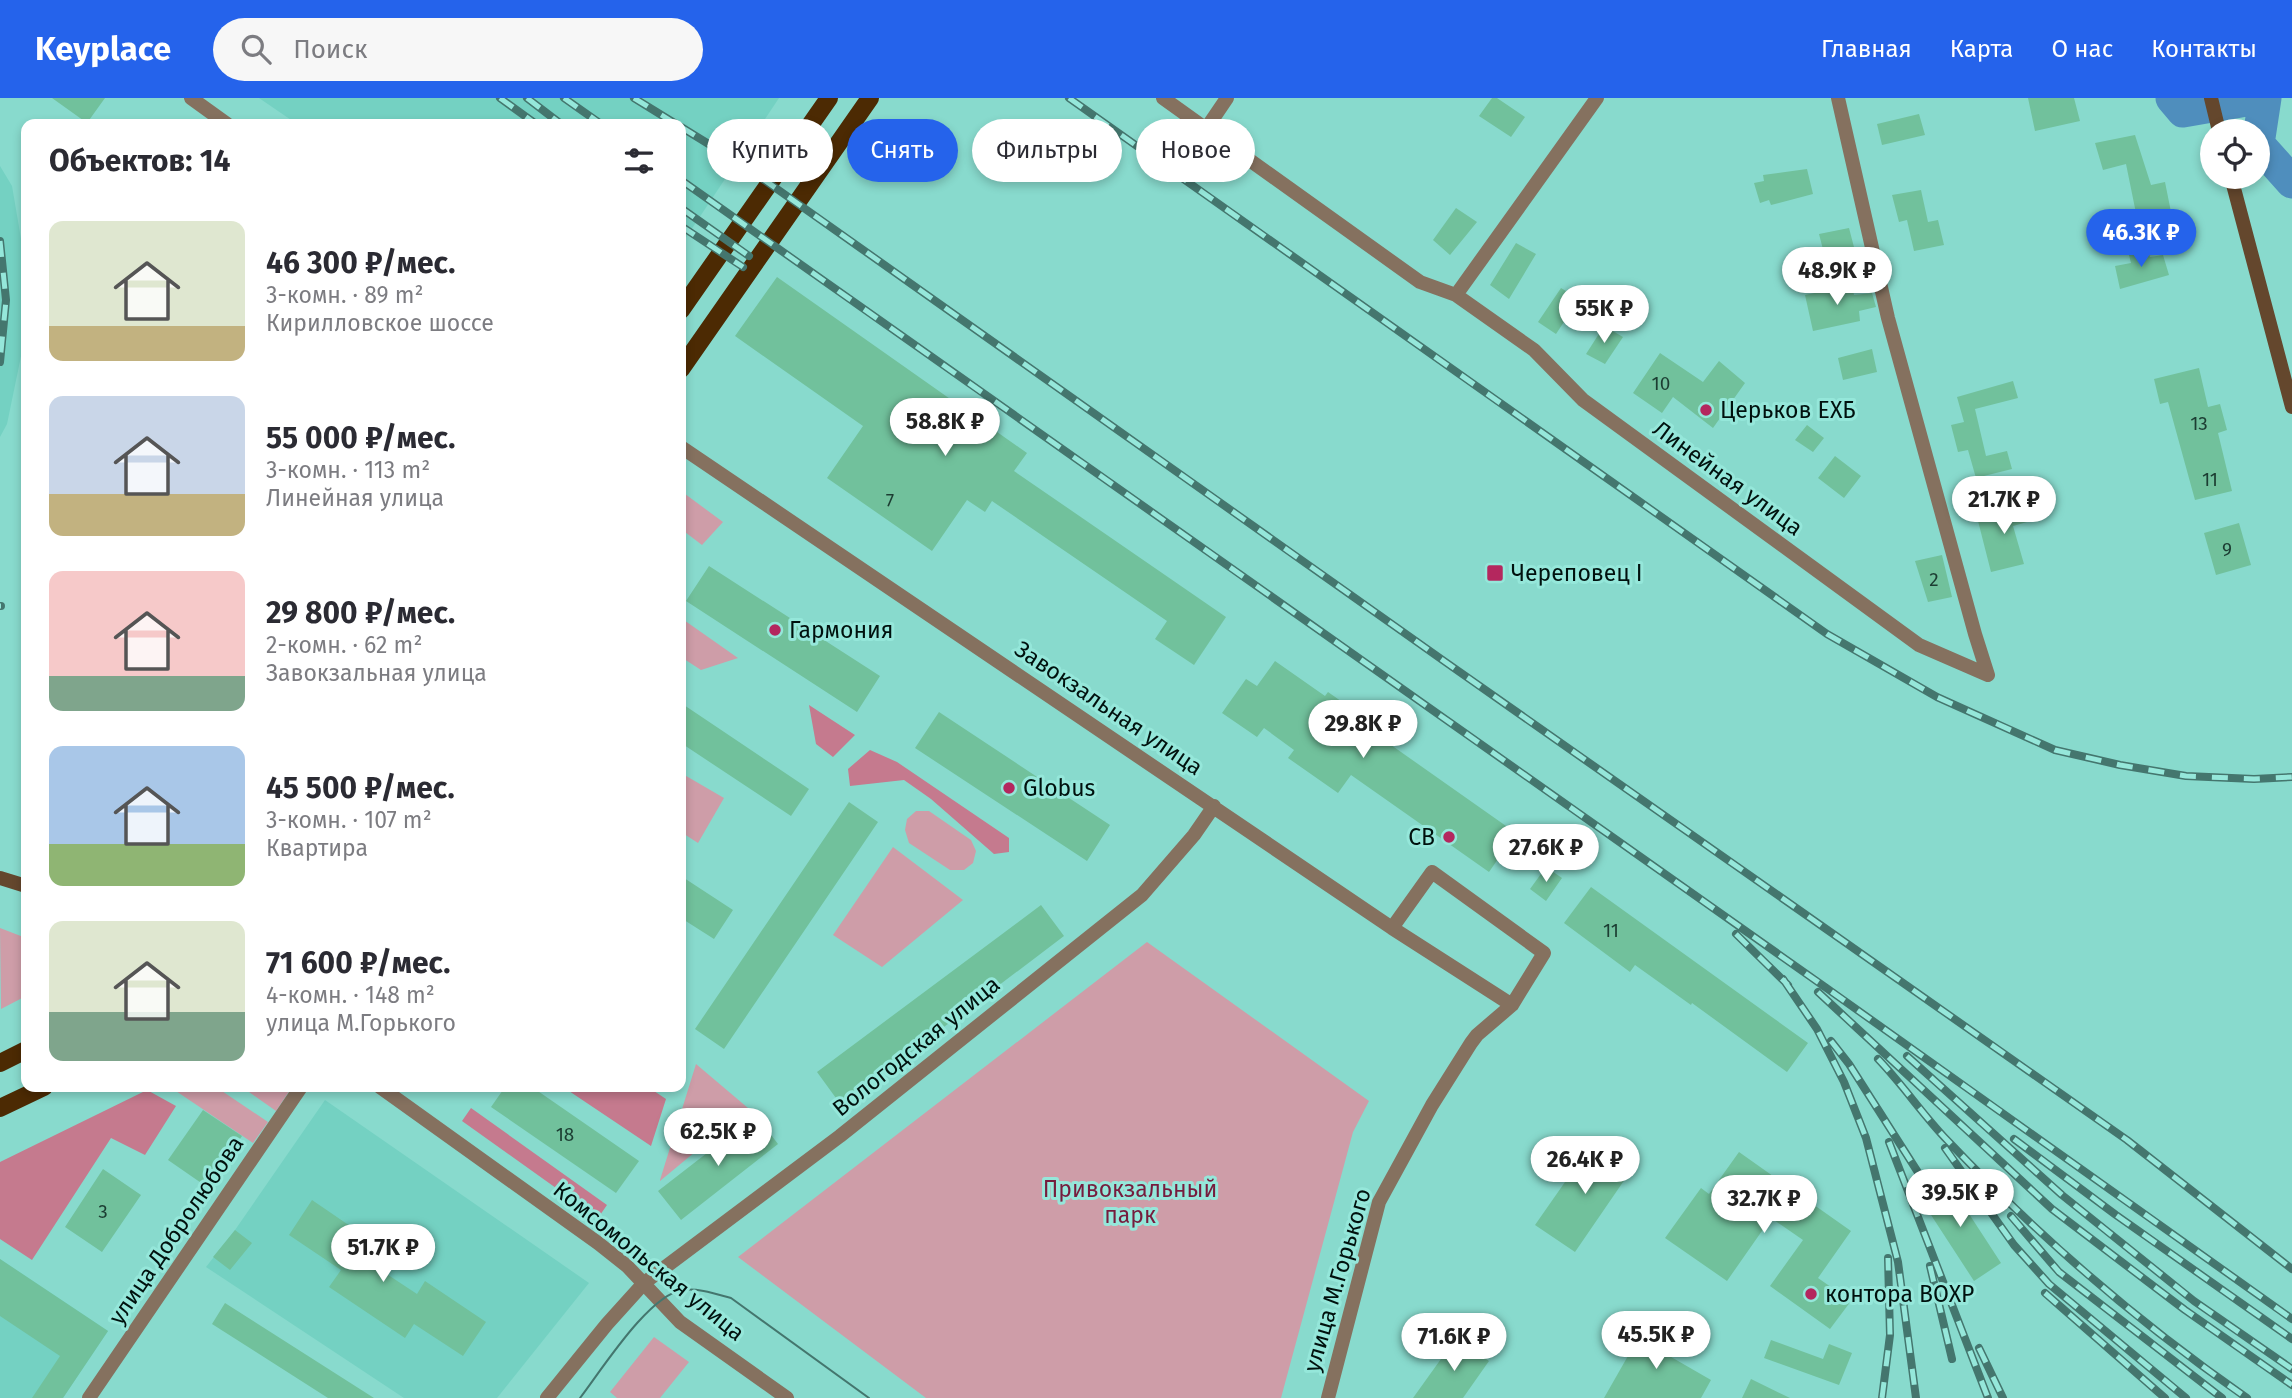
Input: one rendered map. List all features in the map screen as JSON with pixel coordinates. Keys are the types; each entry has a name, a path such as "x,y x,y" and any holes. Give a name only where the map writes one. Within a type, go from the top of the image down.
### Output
{"main road":[{"path":"686,303 829,98"},
{"path":"686,362 870,98"},
{"path":"2211,98 2216,119"},
{"path":"2234,189 2292,407"},
{"path":"0,878 21,884"},
{"path":"0,1063 21,1052"},
{"path":"0,1108 34,1092"}],"street":[{"path":"191,98 220,119"},
{"name":"Линейная улица","path":"1163,98 1192,119"},
{"path":"1213,119 1227,98"},
{"path":"1456,295 1597,98"},
{"name":"Линейная улица","path":"1255,164 1420,282 1456,295 1534,350 1583,400 1919,645 1988,675 1888,318 1838,98"},
{"name":"Завокзальная улица","path":"686,450 1392,928 1512,1005"},
{"name":"Вологодская улица","path":"547,1398 644,1283 840,1136 1142,895 1194,835 1214,806"},
{"name":"улица М.Горького","path":"1328,1398 1379,1202 1432,1105 1471,1043 1512,1005 1544,953 1432,872 1392,928"},
{"name":"улица Добролюбова","path":"89,1398 298,1092"},
{"name":"Комсомольская улица","path":"387,1092 598,1243 644,1283 680,1322 788,1398"}],"shaded area":[{"path":"259,98 779,98 765,119 707,119 707,182 723,182 686,238 686,119 290,119"},
{"path":"0,166 12,186 21,239 21,356 7,424 0,437"},
{"path":"809,705 855,735 833,757 816,744"},
{"path":"870,750 897,762 1009,838 1009,852 994,854 931,799 904,780 850,786 848,769"},
{"path":"143,1092 151,1092 176,1106 145,1155 111,1138 32,1260 0,1239 0,1162"},
{"path":"570,1092 656,1092 666,1099 651,1146"},
{"path":"325,1100 589,1283 497,1398 404,1398 206,1267 235,1230"},
{"path":"471,1108 607,1205 598,1218 462,1121"},
{"path":"0,1259 108,1331 63,1398 0,1398"}],"green space":[{"path":"686,495 723,522 702,545 686,533"},
{"path":"686,622 738,658 701,670 686,660"},
{"path":"686,776 724,798 698,843 686,835"},
{"path":"916,811 929,811 971,840 976,851 973,863 964,870 950,870 909,843 905,830 907,819"},
{"path":"893,847 963,900 882,967 833,935"},
{"path":"0,928 21,936 21,999 1,1009"},
{"name":"Привокзальный парк","path":"1147,942 1369,1101 1353,1132 1281,1398 926,1398 738,1257"},
{"path":"696,1064 748,1108 660,1181 660,1180"},
{"path":"177,1092 223,1092 268,1122 253,1143"},
{"path":"249,1092 289,1092 276,1111"},
{"path":"654,1337 689,1362 660,1398 617,1398 610,1392"}],"building":[{"path":"52,98 105,98 90,119 81,119"},
{"path":"1492,98 1497,98 1525,117 1511,137 1479,116"},
{"path":"2028,98 2074,98 2080,121 2035,131"},
{"path":"1919,114 1925,135 1882,145 1877,124"},
{"path":"2135,135 2151,185 2165,182 2172,217 2138,223 2126,164 2103,170 2095,143"},
{"path":"1807,169 1813,194 1771,205 1769,200 1760,203 1754,183 1764,181 1763,175"},
{"path":"1921,190 1928,222 1938,220 1944,245 1914,251 1907,220 1899,222 1892,195"},
{"path":"1456,208 1477,222 1450,255 1433,240"},
{"path":"1849,228 1855,251 1825,257 1819,234"},
{"path":"1516,243 1536,254 1509,299 1490,285"},
{"path":"2147,250 2150,257 2163,255 2169,275 2120,289 2115,266 2131,263 2128,251"},
{"path":"777,277 1027,453 1014,471 1226,617 1194,665 1155,639 1167,621 992,501 985,512 967,500 932,551 827,478 863,426 735,336"},
{"path":"1852,285 1854,295 1872,293 1876,307 1859,311 1860,321 1813,331 1805,295"},
{"path":"1561,288 1579,299 1556,334 1538,322"},
{"path":"1604,326 1623,337 1605,364 1586,354"},
{"path":"1872,349 1877,372 1843,380 1838,358"},
{"path":"1660,353 1703,382 1719,361 1745,383 1713,428 1673,397 1662,413 1633,393"},
{"path":"2199,368 2208,407 2220,404 2227,430 2218,433 2232,491 2195,500 2168,402 2160,404 2154,379"},
{"path":"2013,381 2018,398 1975,409 1986,456 2007,451 2012,469 1976,478 1968,450 1958,452 1951,425 1964,422 1957,397"},
{"path":"1807,425 1824,438 1813,452 1795,440"},
{"path":"1835,456 1861,476 1844,498 1818,478"},
{"path":"2030,502 2034,520 2013,526 2024,564 1991,572 1977,517"},
{"path":"2239,523 2251,565 2216,575 2204,533"},
{"path":"1942,555 1952,597 1928,602 1915,561"},
{"path":"709,566 880,676 857,712 686,601"},
{"path":"1275,661 1325,696 1328,692 1378,727 1374,733 1516,833 1489,872 1351,775 1338,793 1288,758 1294,750 1264,728 1257,737 1222,713 1246,679 1257,686"},
{"path":"686,706 809,789 791,816 686,746"},
{"path":"939,712 1110,825 1087,861 915,748"},
{"path":"849,802 878,822 724,1049 695,1029"},
{"path":"1546,867 1562,878 1546,901 1530,889"},
{"path":"686,879 733,910 714,939 686,921"},
{"path":"1591,887 1808,1043 1787,1072 1692,1003 1691,1005 1635,965 1630,972 1564,923"},
{"path":"1041,905 1064,936 841,1105 817,1072"},
{"path":"502,1092 539,1092 639,1161 616,1193 491,1107"},
{"path":"203,1110 242,1136 207,1187 168,1160"},
{"path":"756,1115 778,1144 681,1220 658,1191"},
{"path":"1595,1139 1634,1166 1575,1252 1535,1225"},
{"path":"1739,1152 1851,1231 1818,1278 1851,1301 1830,1329 1770,1286 1803,1240 1771,1218 1727,1281 1665,1238 1701,1188 1709,1194"},
{"path":"103,1169 141,1195 102,1252 65,1227"},
{"path":"1945,1177 2001,1263 1974,1281 1918,1195"},
{"path":"312,1200 375,1243 364,1259 417,1294 425,1281 486,1322 463,1356 414,1324 405,1338 329,1287 341,1270 289,1235"},
{"path":"235,1230 252,1243 230,1270 213,1257"},
{"path":"0,1259 108,1331 63,1398 32,1398 60,1356 0,1316"},
{"path":"225,1303 374,1398 328,1398 212,1324"},
{"path":"1649,1319 1670,1331 1659,1350 1711,1380 1701,1398 1604,1398"},
{"path":"1456,1338 1489,1361 1463,1398 1413,1398"},
{"path":"1771,1340 1823,1359 1829,1344 1852,1353 1839,1385 1764,1358"},
{"path":"1751,1379 1790,1398 1742,1398"}],"waterway":[{"path":"2172,98 2183,111 2258,98"},
{"path":"2265,98 2258,144 2292,182"}],"tram line":[{"path":"580,1398 641,1319 670,1295 683,1290 731,1298 869,1398"}],"railway":[{"path":"500,98 529,119"},
{"path":"527,98 554,119"},
{"path":"564,98 594,119"},
{"path":"634,98 668,119"},
{"path":"1069,98 1827,634 1937,697 2055,750 2120,765 2186,776 2254,779 2292,777"},
{"path":"686,130 746,167 2127,1140 2292,1269"},
{"path":"686,184 2292,1319"},
{"path":"686,212 749,256"},
{"path":"686,229 743,267"},
{"path":"0,241 6,300 0,362"},
{"path":"1736,934 1788,985"},
{"path":"1783,979 1817,1029 1844,1082 1866,1138 1898,1262 1916,1398"},
{"path":"1818,992 2052,1209 2185,1310 2292,1385"},
{"path":"1831,1041 1849,1064 1928,1188"},
{"path":"1907,1056 2062,1195 2194,1301 2292,1369"},
{"path":"1878,1059 1947,1140 2053,1244 2167,1340 2247,1398"},
{"path":"2014,1139 2116,1215 2292,1339"},
{"path":"1889,1142 1988,1398"},
{"path":"1945,1148 2014,1245 2049,1284 2186,1398"},
{"path":"2011,1216 2059,1272 2222,1398"},
{"path":"1882,1398 1890,1335 1888,1258"},
{"path":"1930,1266 1952,1359"},
{"path":"2045,1293 2165,1398"},
{"path":"1979,1348 2003,1398"}],"place":[{"name":"Церьков ЕХБ","path":"1706,410"},
{"name":"Череповец I","path":"1495,573"},
{"name":"Гармония","path":"775,630"},
{"name":"Globus","path":"1009,788"},
{"name":"СВ","path":"1449,837"},
{"name":"контора ВОХР","path":"1811,1294"}]}
